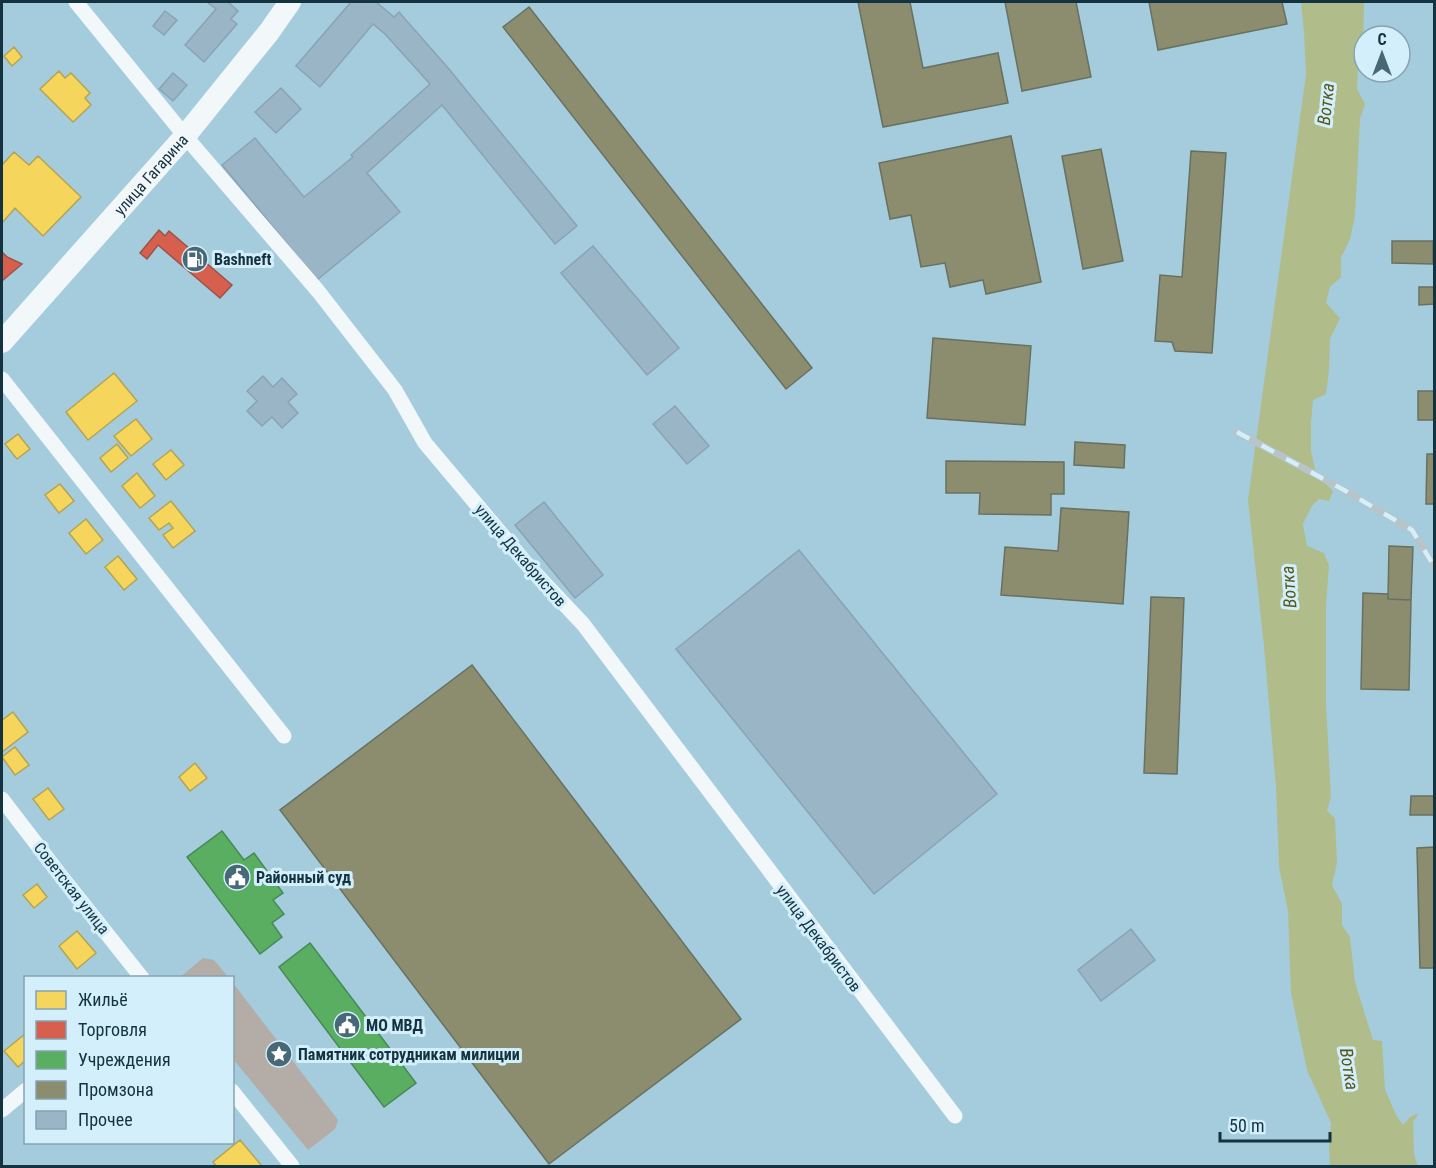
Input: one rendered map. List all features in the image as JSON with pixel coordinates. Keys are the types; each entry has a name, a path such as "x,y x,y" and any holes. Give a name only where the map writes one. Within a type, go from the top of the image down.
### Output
{"main road":[{"name":"улица Гагарина","path":"2,342 185,136 263,40 290,2"}],"street":[{"name":"улица Декабристов","path":"76,2 185,136 318,291 394,390 425,443 531,569 583,624 955,1116"},
{"path":"2,379 284,736"},
{"name":"Советская улица","path":"2,799 140,976"},
{"path":"2,1110 24,1092"},
{"path":"234,1094 292,1167"}],"shaded area":[{"path":"203,958 214,960 227,976 181,976"},
{"path":"234,984 338,1120 335,1129 308,1150 234,1060"}],"water":[{"name":"Вотка","path":"1301,2 1364,2 1364,24 1352,24 1352,84 1357,84 1357,89 1365,104 1360,119 1355,216 1350,239 1341,258 1341,277 1330,287 1326,303 1340,318 1330,339 1326,394 1313,400 1311,423 1311,451 1316,474 1333,491 1329,501 1319,499 1312,506 1303,524 1307,546 1324,553 1329,566 1326,605 1326,704 1331,797 1327,811 1335,818 1337,863 1332,885 1342,904 1342,925 1350,937 1355,982 1373,1040 1382,1041 1385,1089 1403,1125 1410,1117 1419,1113 1413,1122 1414,1154 1418,1166 1330,1166 1331,1123 1307,1070 1291,993 1288,911 1279,867 1276,788 1248,500 1306,74"}],"building: Жильё":[{"path":"14,47 22,57 12,66 4,56"},
{"path":"59,71 65,78 71,73 90,93 85,98 91,105 73,122 40,89"},
{"path":"14,152 29,165 38,156 81,197 43,236 15,208 2,223 2,165"},
{"path":"114,373 137,401 88,440 66,412"},
{"path":"136,419 152,439 131,456 114,436"},
{"path":"18,434 30,449 17,459 5,444"},
{"path":"117,444 128,458 111,472 100,458"},
{"path":"171,450 184,465 166,480 153,464"},
{"path":"137,473 155,496 140,508 122,486"},
{"path":"60,484 74,501 59,513 45,495"},
{"path":"171,501 195,531 173,548 163,535 173,528 169,523 159,530 149,518"},
{"path":"86,519 103,540 86,554 69,533"},
{"path":"118,556 137,579 124,590 105,567"},
{"path":"13,712 28,732 2,752 2,720"},
{"path":"15,747 29,765 15,775 2,757"},
{"path":"195,763 207,778 190,791 179,777"},
{"path":"48,788 64,809 49,820 33,799"},
{"path":"37,884 47,897 34,908 23,895"},
{"path":"77,931 96,953 77,969 59,946"},
{"path":"24,1035 24,1062 18,1067 4,1051"},
{"path":"240,1140 262,1166 216,1166 213,1162"}],"building: Торговля":[{"path":"159,230 165,236 169,231 232,285 220,298 158,245 147,259 140,253"},
{"path":"2,252 22,264 2,281"}],"building: Учреждения":[{"name":"Районный суд","path":"222,831 244,860 254,853 283,893 273,900 284,914 272,923 282,937 260,954 187,857"},
{"name":"МО МВД","path":"310,943 416,1083 384,1107 279,967"}],"building: Промзона":[{"path":"858,2 910,2 923,68 998,53 1008,103 883,127"},
{"path":"1005,2 1076,2 1091,77 1022,91"},
{"path":"1149,2 1282,2 1287,24 1158,50"},
{"path":"529,7 812,368 786,389 503,27"},
{"path":"1011,136 1041,282 986,294 983,280 950,287 945,263 921,267 911,215 890,219 879,163"},
{"path":"1101,149 1123,261 1083,269 1062,156"},
{"path":"1191,151 1226,153 1212,353 1175,351 1172,342 1155,341 1160,275 1182,277"},
{"path":"1392,241 1433,241 1433,264 1392,263"},
{"path":"1419,287 1434,287 1434,304 1419,305"},
{"path":"933,338 1031,346 1025,425 927,418"},
{"path":"1418,391 1434,391 1434,420 1418,420"},
{"path":"1075,442 1125,445 1124,468 1074,465"},
{"path":"1427,454 1434,454 1434,504 1426,504"},
{"path":"946,461 1064,462 1064,494 1051,494 1051,515 979,514 980,493 946,493"},
{"path":"1061,508 1129,512 1123,604 1001,595 1005,547 1058,551"},
{"path":"1389,546 1413,547 1411,600 1388,599"},
{"path":"1363,593 1388,594 1388,599 1411,600 1409,690 1361,689"},
{"path":"1151,597 1184,598 1177,774 1144,773"},
{"path":"472,665 741,1019 549,1164 280,810"},
{"path":"1411,796 1434,796 1434,815 1410,815"},
{"path":"1434,847 1434,968 1420,968 1417,848"}],"building: Прочее":[{"path":"207,2 228,2 238,11 231,19 237,24 204,62 185,45 216,9"},
{"path":"351,2 376,2 394,17 399,12 449,69 577,226 555,244 442,105 367,173 400,212 317,280 222,165 255,138 304,197 353,157 351,155 430,84 385,34 373,24 320,87 296,66"},
{"path":"165,11 177,20 164,35 153,26"},
{"path":"173,73 187,85 173,101 159,89"},
{"path":"281,88 301,109 276,133 255,112"},
{"path":"593,246 679,348 647,375 561,273"},
{"path":"263,376 273,387 282,378 297,394 288,402 298,413 282,428 272,417 262,426 247,411 257,401 247,391"},
{"path":"675,406 709,446 687,464 653,424"},
{"path":"544,502 603,575 575,598 515,525"},
{"path":"799,550 997,794 874,894 676,649"},
{"path":"1131,929 1155,960 1101,1001 1078,970"}],"railway":[{"path":"1237,432 1412,530 1434,566"}],"place":[{"name":"Bashneft","path":"195,259"},
{"name":"Районный суд","path":"237,877"},
{"name":"МО МВД","path":"347,1025"},
{"name":"Памятник сотрудникам милиции","path":"279,1054"}]}
